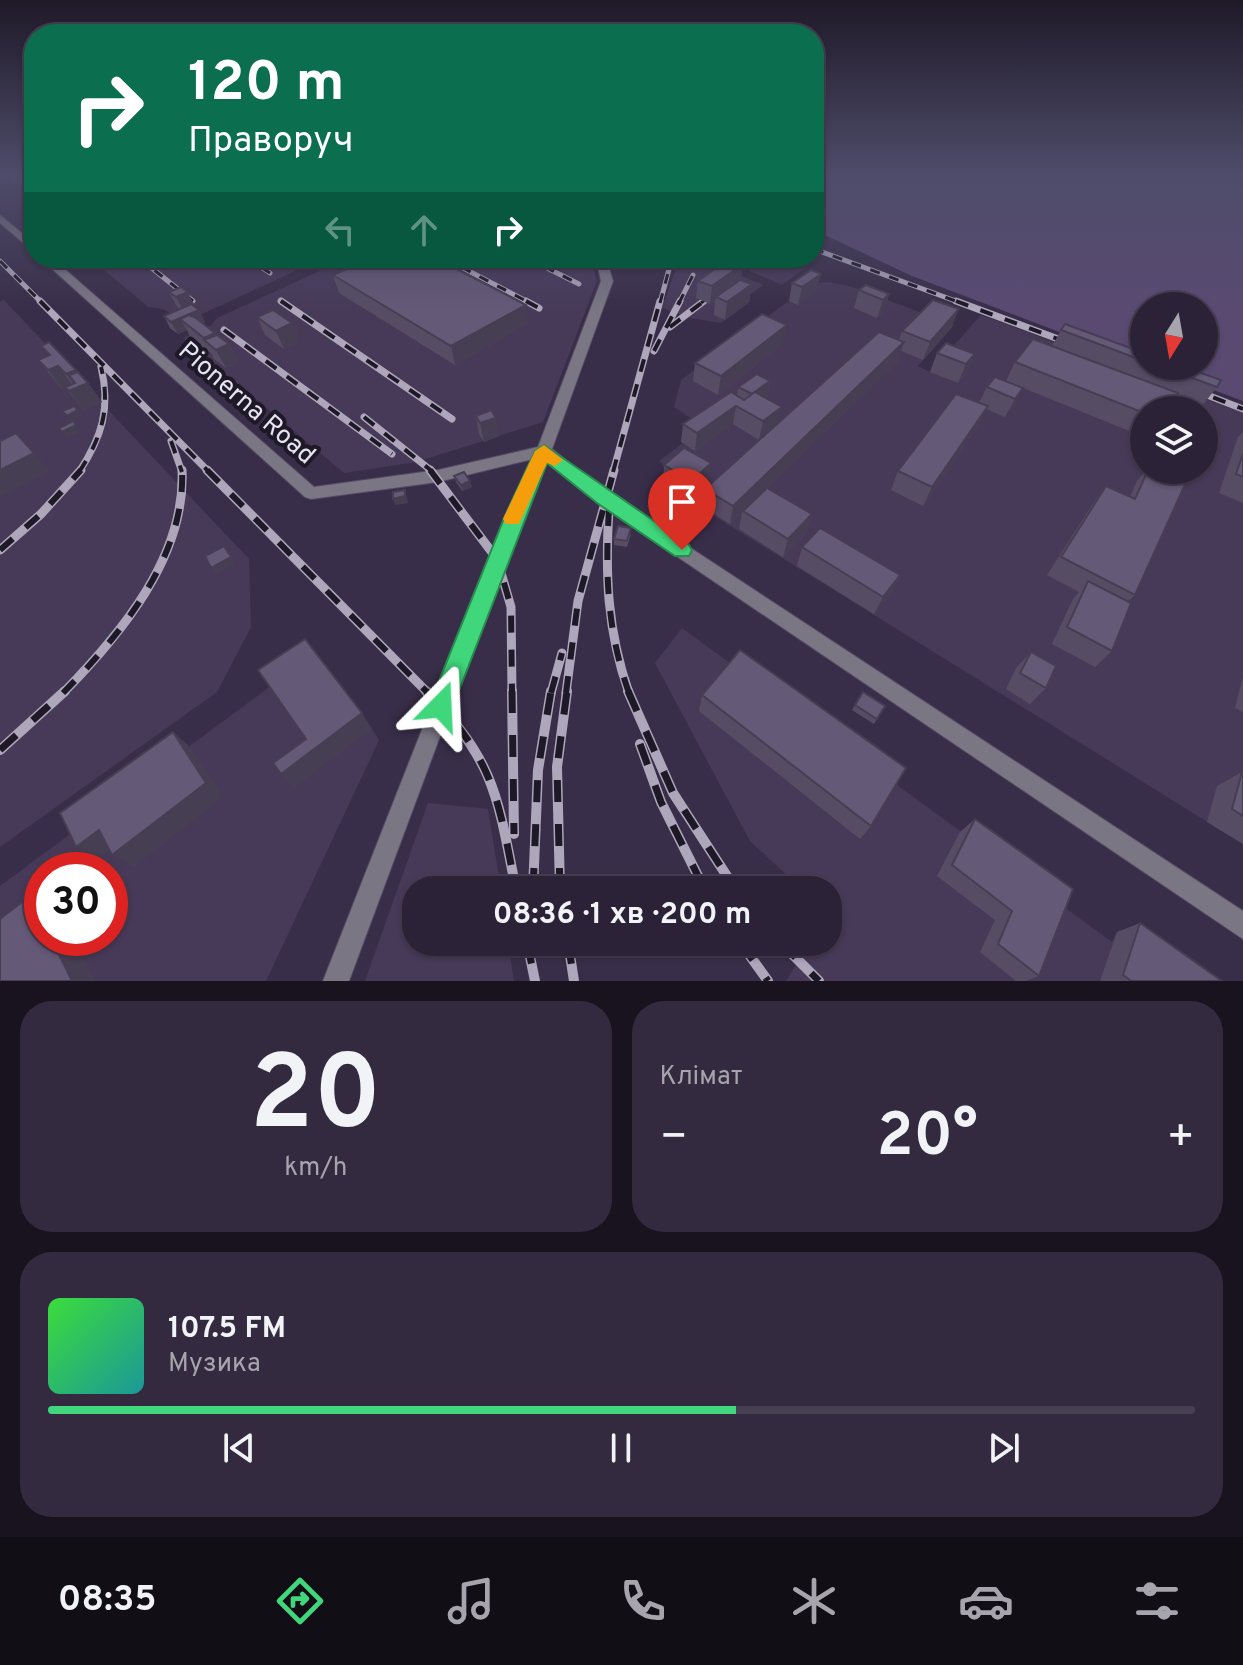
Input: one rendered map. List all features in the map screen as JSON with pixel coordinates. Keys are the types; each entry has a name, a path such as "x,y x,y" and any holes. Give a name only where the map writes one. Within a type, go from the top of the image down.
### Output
{"street":[{"path":"2,220 24,240"},
{"name":"Pionerna Road","path":"56,268 311,493 438,476 544,451"},
{"path":"336,981 514,516 544,451 607,281 604,268"},
{"path":"544,451 604,499 1243,926"}],"shaded area":[{"path":"824,220 1243,220 1243,401 1187,380 1218,380 1218,292 1130,292 1130,359 912,276 824,235"},
{"path":"102,268 301,268 198,316 205,322 178,334 170,328 185,321 163,309 148,307"},
{"path":"326,268 593,268 597,281 543,422 416,462 344,473 183,338 211,325 217,318"},
{"path":"676,268 722,268 763,285 744,299 749,302 721,323 690,318 662,308"},
{"path":"743,268 805,268 782,285"},
{"path":"828,282 850,286 954,325 918,366 930,372 981,315 1130,371 1130,380 1155,380 1198,396 1130,396 1130,484 1218,484 1218,404 1243,413 1243,844 663,484 674,473 659,461 704,427 674,407 681,380 813,283"},
{"path":"4,300 249,559 251,627 217,692 0,847 0,302"},
{"path":"682,628 1112,942 1117,932 1184,981 786,981 801,956 842,956 842,876 788,876 750,841 655,663"},
{"path":"271,686 372,729 379,740 266,981 20,981 0,935 0,886 24,868 24,956 128,956 128,852 46,852"},
{"path":"428,803 488,809 499,876 402,876"},
{"path":"402,876 402,956 510,956 514,981 365,981"}],"building":[{"path":"349,268 454,268 526,305 451,346 333,275"},
{"path":"716,268 737,268 712,286 698,281"},
{"path":"811,270 821,274 802,287 792,283"},
{"path":"740,280 752,284 727,302 716,297"},
{"path":"866,285 889,294 883,300 859,290"},
{"path":"181,287 188,292 176,297 169,292"},
{"path":"933,300 959,309 930,342 902,331"},
{"path":"191,304 199,310 171,322 164,316"},
{"path":"273,310 292,323 276,331 257,317"},
{"path":"762,314 787,325 721,376 695,363"},
{"path":"189,315 215,333 204,338 180,319"},
{"path":"1065,324 1130,348 1130,356 1061,330"},
{"path":"879,332 904,342 733,506 705,489"},
{"path":"217,335 229,344 216,350 204,340"},
{"path":"1033,339 1130,375 1130,380 1143,380 1178,393 1177,396 1130,396 1130,407 1015,362"},
{"path":"49,342 76,370 66,374 58,366 48,370 38,360 50,355 41,346"},
{"path":"946,343 975,354 966,364 937,353"},
{"path":"78,372 88,383 69,391 65,387 75,383 69,375"},
{"path":"757,374 770,381 752,394 738,387"},
{"path":"995,377 1023,388 1015,399 987,387"},
{"path":"1198,380 1221,380 1217,387"},
{"path":"731,392 744,400 755,392 782,407 763,421 736,406 697,433 683,424"},
{"path":"956,394 988,406 932,487 898,471"},
{"path":"74,406 78,410 67,416 62,411"},
{"path":"491,410 496,418 480,423 476,416"},
{"path":"73,421 76,425 62,432 59,428"},
{"path":"16,433 34,453 0,470 0,441"},
{"path":"684,448 711,463 692,481 664,465"},
{"path":"1243,454 1243,477 1236,474"},
{"path":"464,472 470,481 461,485 454,476"},
{"path":"1142,484 1185,484 1135,595 1061,557 1106,486 1135,499"},
{"path":"767,488 812,514 788,539 743,511"},
{"path":"405,490 405,496 393,499 393,492"},
{"path":"618,526 631,528 627,541 614,539"},
{"path":"820,528 900,575 883,597 802,547"},
{"path":"224,546 231,557 211,568 205,556"},
{"path":"1088,581 1131,603 1112,651 1067,627"},
{"path":"305,639 362,713 281,774 273,763 306,739 258,670"},
{"path":"740,650 906,768 871,826 702,695"},
{"path":"1031,652 1056,666 1046,688 1020,673"},
{"path":"863,692 885,706 877,719 855,705"},
{"path":"173,732 206,783 116,852 110,852 99,830 76,847 60,813"},
{"path":"1243,773 1243,816 1232,809"},
{"path":"975,819 1073,889 1039,976 998,944 1012,911 952,865"},
{"path":"24,900 24,956 60,956 72,981 0,981 0,919"},
{"path":"1140,923 1222,981 1131,981 1123,975"}],"railway":[{"path":"824,253 961,303"},
{"path":"0,261 40,301"},
{"path":"152,268 193,301"},
{"path":"262,268 270,273"},
{"path":"463,268 530,303"},
{"path":"547,268 579,284"},
{"path":"660,303 669,268"},
{"path":"680,301 693,275"},
{"path":"701,303 721,288"},
{"path":"40,301 209,472"},
{"path":"284,303 281,301 452,419"},
{"path":"526,301 539,308"},
{"path":"613,472 660,301"},
{"path":"654,351 680,301"},
{"path":"670,327 704,301"},
{"path":"956,301 1077,346"},
{"path":"224,330 392,454"},
{"path":"79,472 94,447 102,422 105,396 101,367"},
{"path":"1189,388 1243,409"},
{"path":"364,417 433,472"},
{"path":"171,441 182,472"},
{"path":"0,550 41,514 81,470"},
{"path":"207,470 428,693"},
{"path":"430,470 497,559 511,607 512,693"},
{"path":"566,693 578,601 614,470"},
{"path":"64,692 127,620 161,563 173,533 180,502 182,472"},
{"path":"609,509 609,602 616,647 629,693"},
{"path":"551,693 562,653"},
{"path":"426,691 467,738 480,760 498,805 513,876"},
{"path":"512,691 514,834"},
{"path":"534,876 538,770 551,691"},
{"path":"560,876 557,767 567,691"},
{"path":"628,691 673,793 727,876"},
{"path":"0,750 64,692"},
{"path":"640,744 661,802 698,876"},
{"path":"530,956 535,981"},
{"path":"570,956 574,981"},
{"path":"750,956 768,981"},
{"path":"794,956 819,981"}],"slow traffic":[{"path":"513,519 544,451 555,460"}],"route":[{"path":"441,706 514,516 544,451 604,499 682,550"}]}
